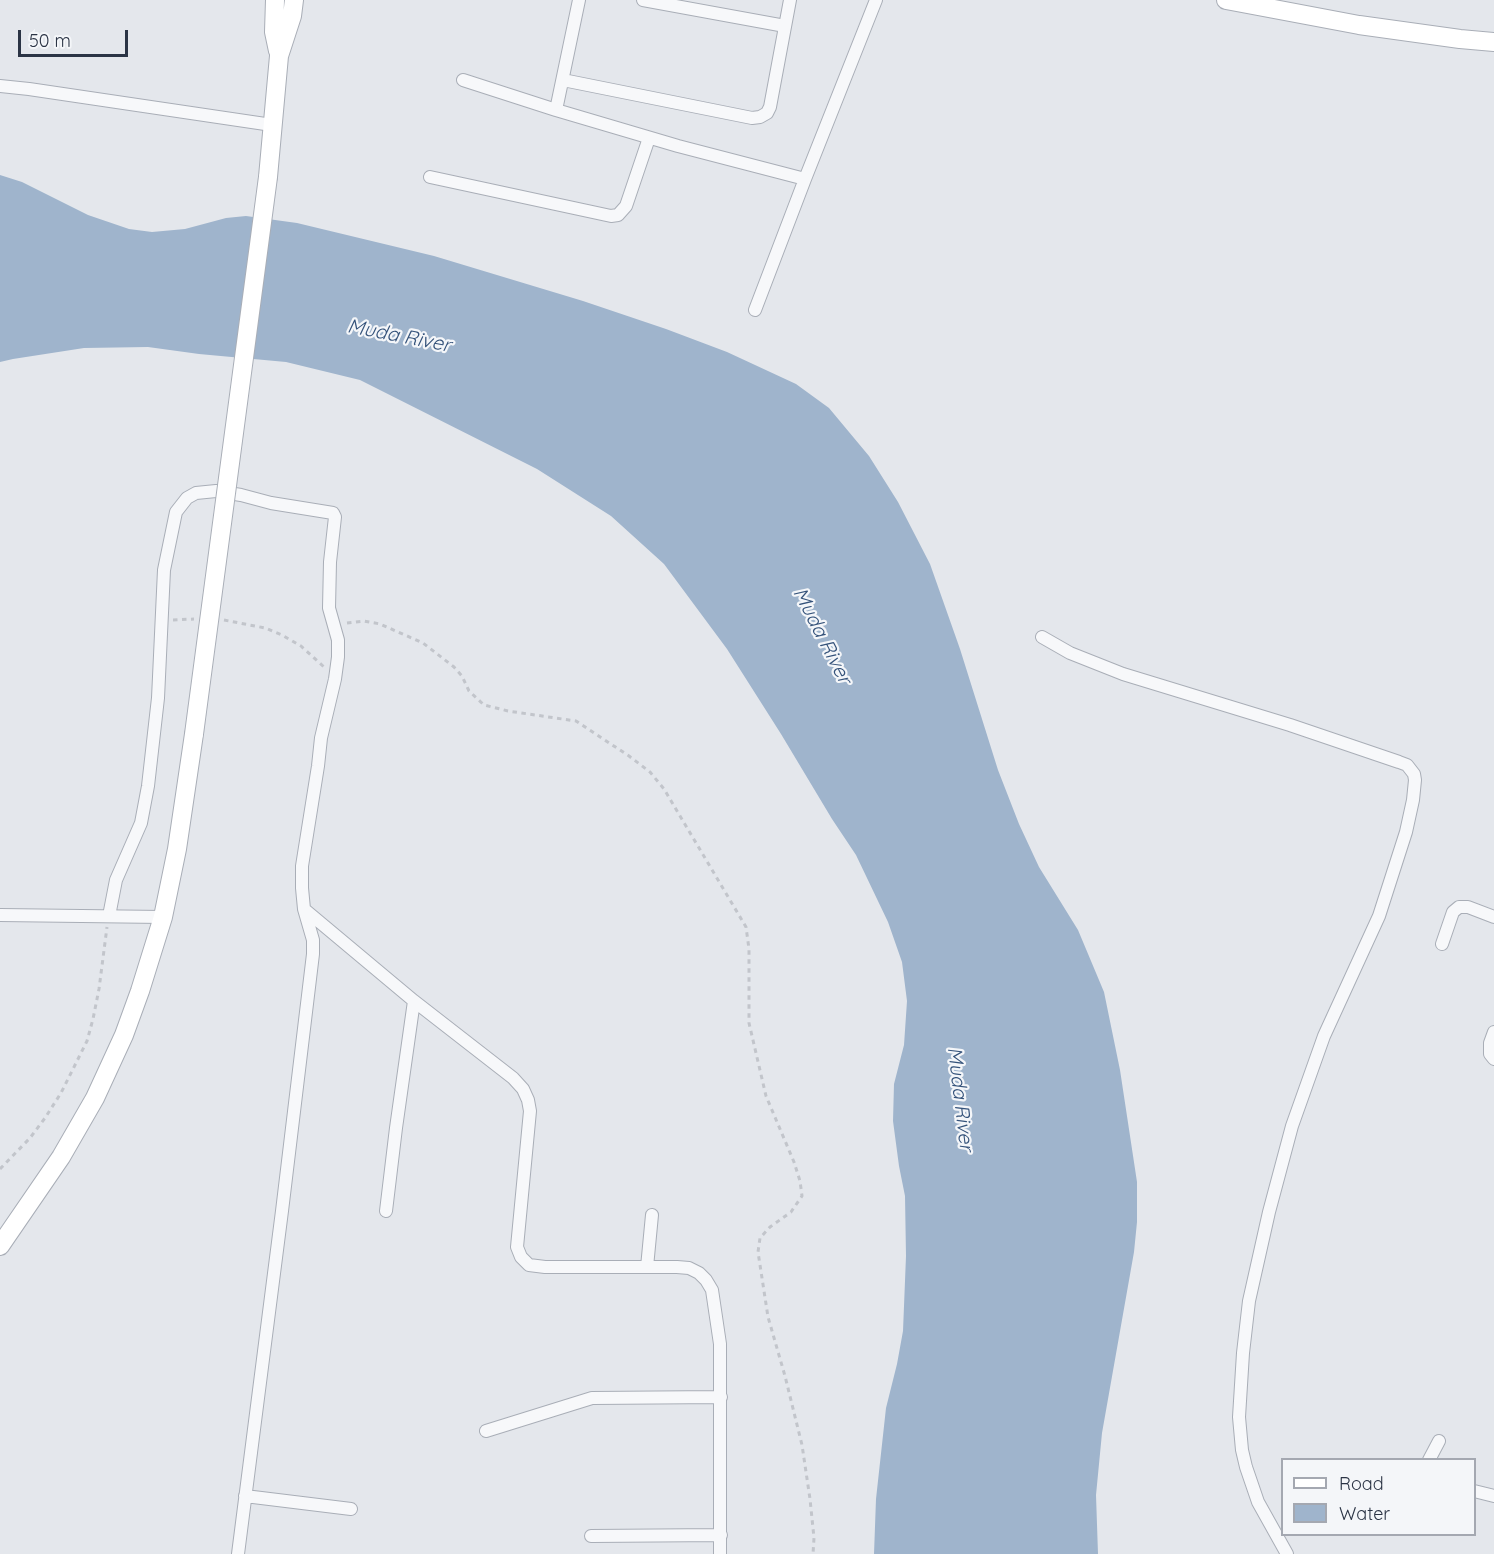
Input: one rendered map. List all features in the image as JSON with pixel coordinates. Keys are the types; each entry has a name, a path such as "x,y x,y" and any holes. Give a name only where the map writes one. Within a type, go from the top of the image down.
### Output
{"main road":[{"path":"275,0 274,32 279,56"},
{"path":"0,1246 61,1157 95,1098 128,1024 163,917 177,849 194,734 268,177 279,56 292,16 294,0"},
{"path":"1226,0 1359,25 1494,42"}],"street":[{"path":"556,110 579,0"},
{"path":"643,0 785,26"},
{"path":"563,80 752,118 760,117 767,113 770,106 790,0"},
{"path":"755,310 876,0"},
{"path":"463,80 649,138 805,178"},
{"path":"0,86 41,90 272,125"},
{"path":"430,177 611,216 618,215 626,206 649,138"},
{"path":"109,916 116,880 138,830 145,805 158,698 164,570 176,512 186,498 196,493 216,491 333,513 335,517 328,591 329,608 338,640 338,657 321,738 302,866 304,909 313,940 313,954 238,1554"},
{"path":"1042,637 1070,653 1123,674 1290,725 1399,762 1407,765 1414,774 1413,800 1406,832 1378,916 1324,1036 1292,1126 1269,1212 1249,1301 1239,1417 1242,1450 1258,1502 1287,1554"},
{"path":"1442,944 1453,912 1459,907 1468,907 1494,917"},
{"path":"304,909 414,1001 513,1078 523,1089 530,1111 518,1247 521,1257 529,1265 689,1268 706,1280 712,1290 720,1344 720,1554"},
{"path":"0,915 163,917"},
{"path":"386,1211 414,1001"},
{"path":"1494,1032 1490,1043 1490,1054 1494,1059"},
{"path":"647,1267 652,1215"},
{"path":"486,1431 592,1398 720,1397"},
{"path":"1430,1458 1438,1441"},
{"path":"1476,1492 1494,1496"},
{"path":"245,1496 351,1509"},
{"path":"591,1536 721,1535"}],"path":[{"path":"162,621 197,619"},
{"path":"221,620 265,628 282,635 312,654 335,679"},
{"path":"334,627 348,622 364,621 380,624 423,643 445,658 462,676 470,691 484,705 576,721 629,756 650,772 664,789 746,927 749,949 748,1023 766,1096 800,1181 802,1196 791,1212 770,1227 760,1238 758,1252 768,1317 802,1445 814,1538 813,1554"},
{"path":"0,1169 30,1138 45,1118 61,1093 87,1041 99,989 109,916"}],"water":[{"name":"Muda River","path":"0,175 22,182 88,215 129,229 152,232 185,229 226,218 246,216 297,223 434,256 583,301 727,352 796,384 829,408 869,456 898,502 930,564 960,649 998,770 1019,824 1039,867 1078,930 1104,992 1120,1070 1137,1182 1137,1222 1134,1252 1102,1433 1096,1495 1098,1554 874,1554 876,1499 886,1408 903,1331 906,1256 905,1196 893,1121 894,1084 904,1045 907,1001 902,962 888,922 856,855 727,649 664,564 611,516 537,469 360,380 286,362 148,347 84,348 0,362"}]}
